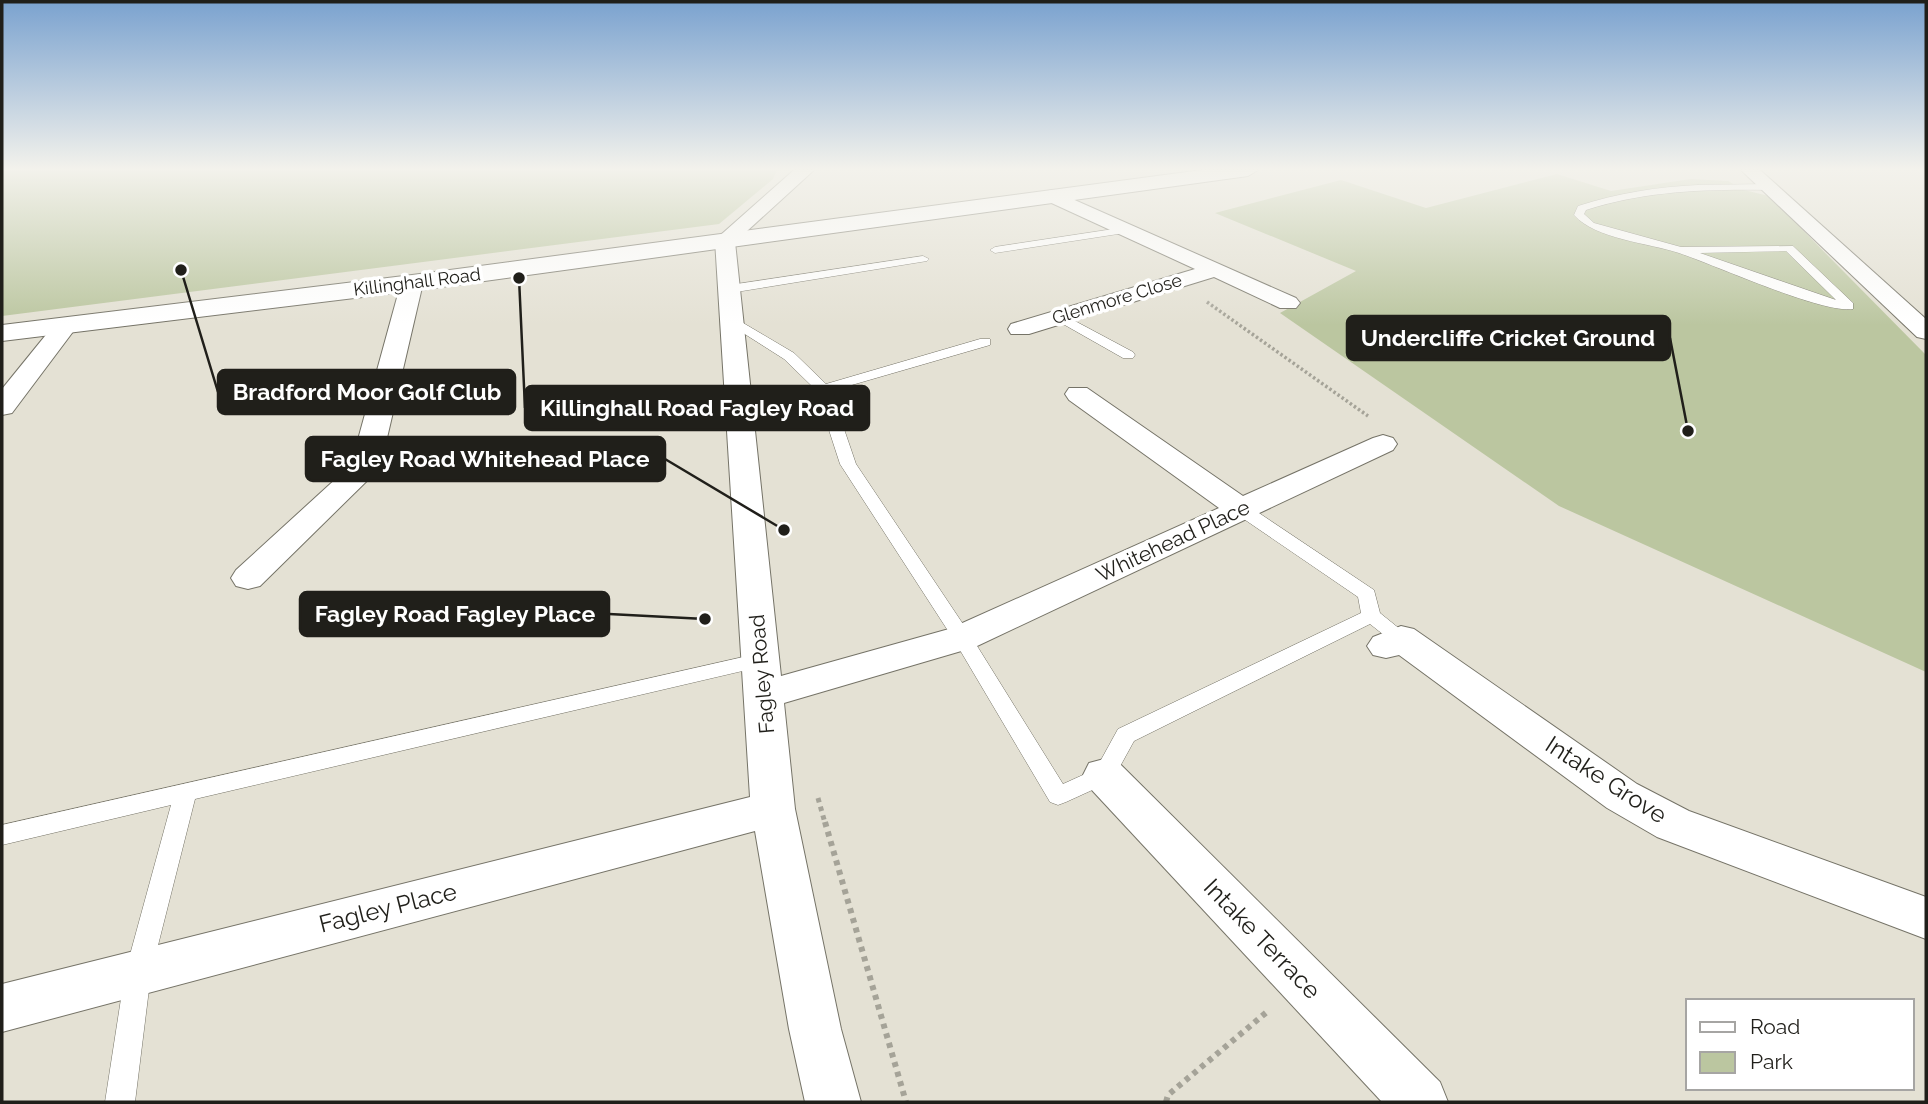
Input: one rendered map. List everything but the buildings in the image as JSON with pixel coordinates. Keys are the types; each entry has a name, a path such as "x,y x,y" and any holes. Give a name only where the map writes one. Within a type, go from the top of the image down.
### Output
{"highway":[{"path":"815,222 837,226"},
{"name":"Killinghall Road","path":"2,333 412,283 869,222"}],"street":[{"path":"725,240 745,222"},
{"path":"1109,222 1288,303"},
{"path":"1806,222 1926,332"},
{"name":"Fagley Road","path":"725,240 773,809 815,1029 833,1102"},
{"name":"Glenmore Close","path":"1020,329 1215,270"},
{"path":"248,578 365,468 412,283"},
{"path":"1897,303 1926,304"},
{"path":"2,407 66,325"},
{"path":"1077,394 1241,509"},
{"name":"Whitehead Place","path":"762,677 962,638 1383,444"},
{"name":"Intake Grove","path":"1386,633 1622,796 1673,824 1926,918"},
{"name":"Intake Terrace","path":"1104,775 1420,1102"},
{"name":"Fagley Place","path":"2,1008 773,809"}],"lane":[{"path":"1586,222 1590,225 1681,250 1819,300 1849,306 1789,248 1681,250"},
{"path":"995,250 1128,230"},
{"path":"731,305 923,259"},
{"path":"731,305 823,389 848,464 962,638 1058,796 1104,775 1126,735 1386,633 1367,594 1241,509"},
{"path":"1060,317 1128,355"},
{"path":"823,389 985,342"},
{"path":"2,835 186,792 762,677"},
{"path":"120,1102 138,973 186,792"}],"path":[{"path":"1177,281 1388,430 1383,444"},
{"path":"815,789 906,1102"},
{"path":"1166,1102 1168,1095 1303,981"}],"green space":[{"path":"2,222 722,222 719,224 2,316"},
{"path":"1236,222 1794,222 1926,355 1926,672 1559,506 1280,313 1356,271"}],"place":[{"name":"Bradford Moor Golf Club","path":"181,270"},
{"name":"Killinghall Road Fagley Road","path":"519,278"},
{"name":"Undercliffe Cricket Ground","path":"1688,431"},
{"name":"Fagley Road Whitehead Place","path":"784,530"},
{"name":"Fagley Road Fagley Place","path":"705,619"}]}
